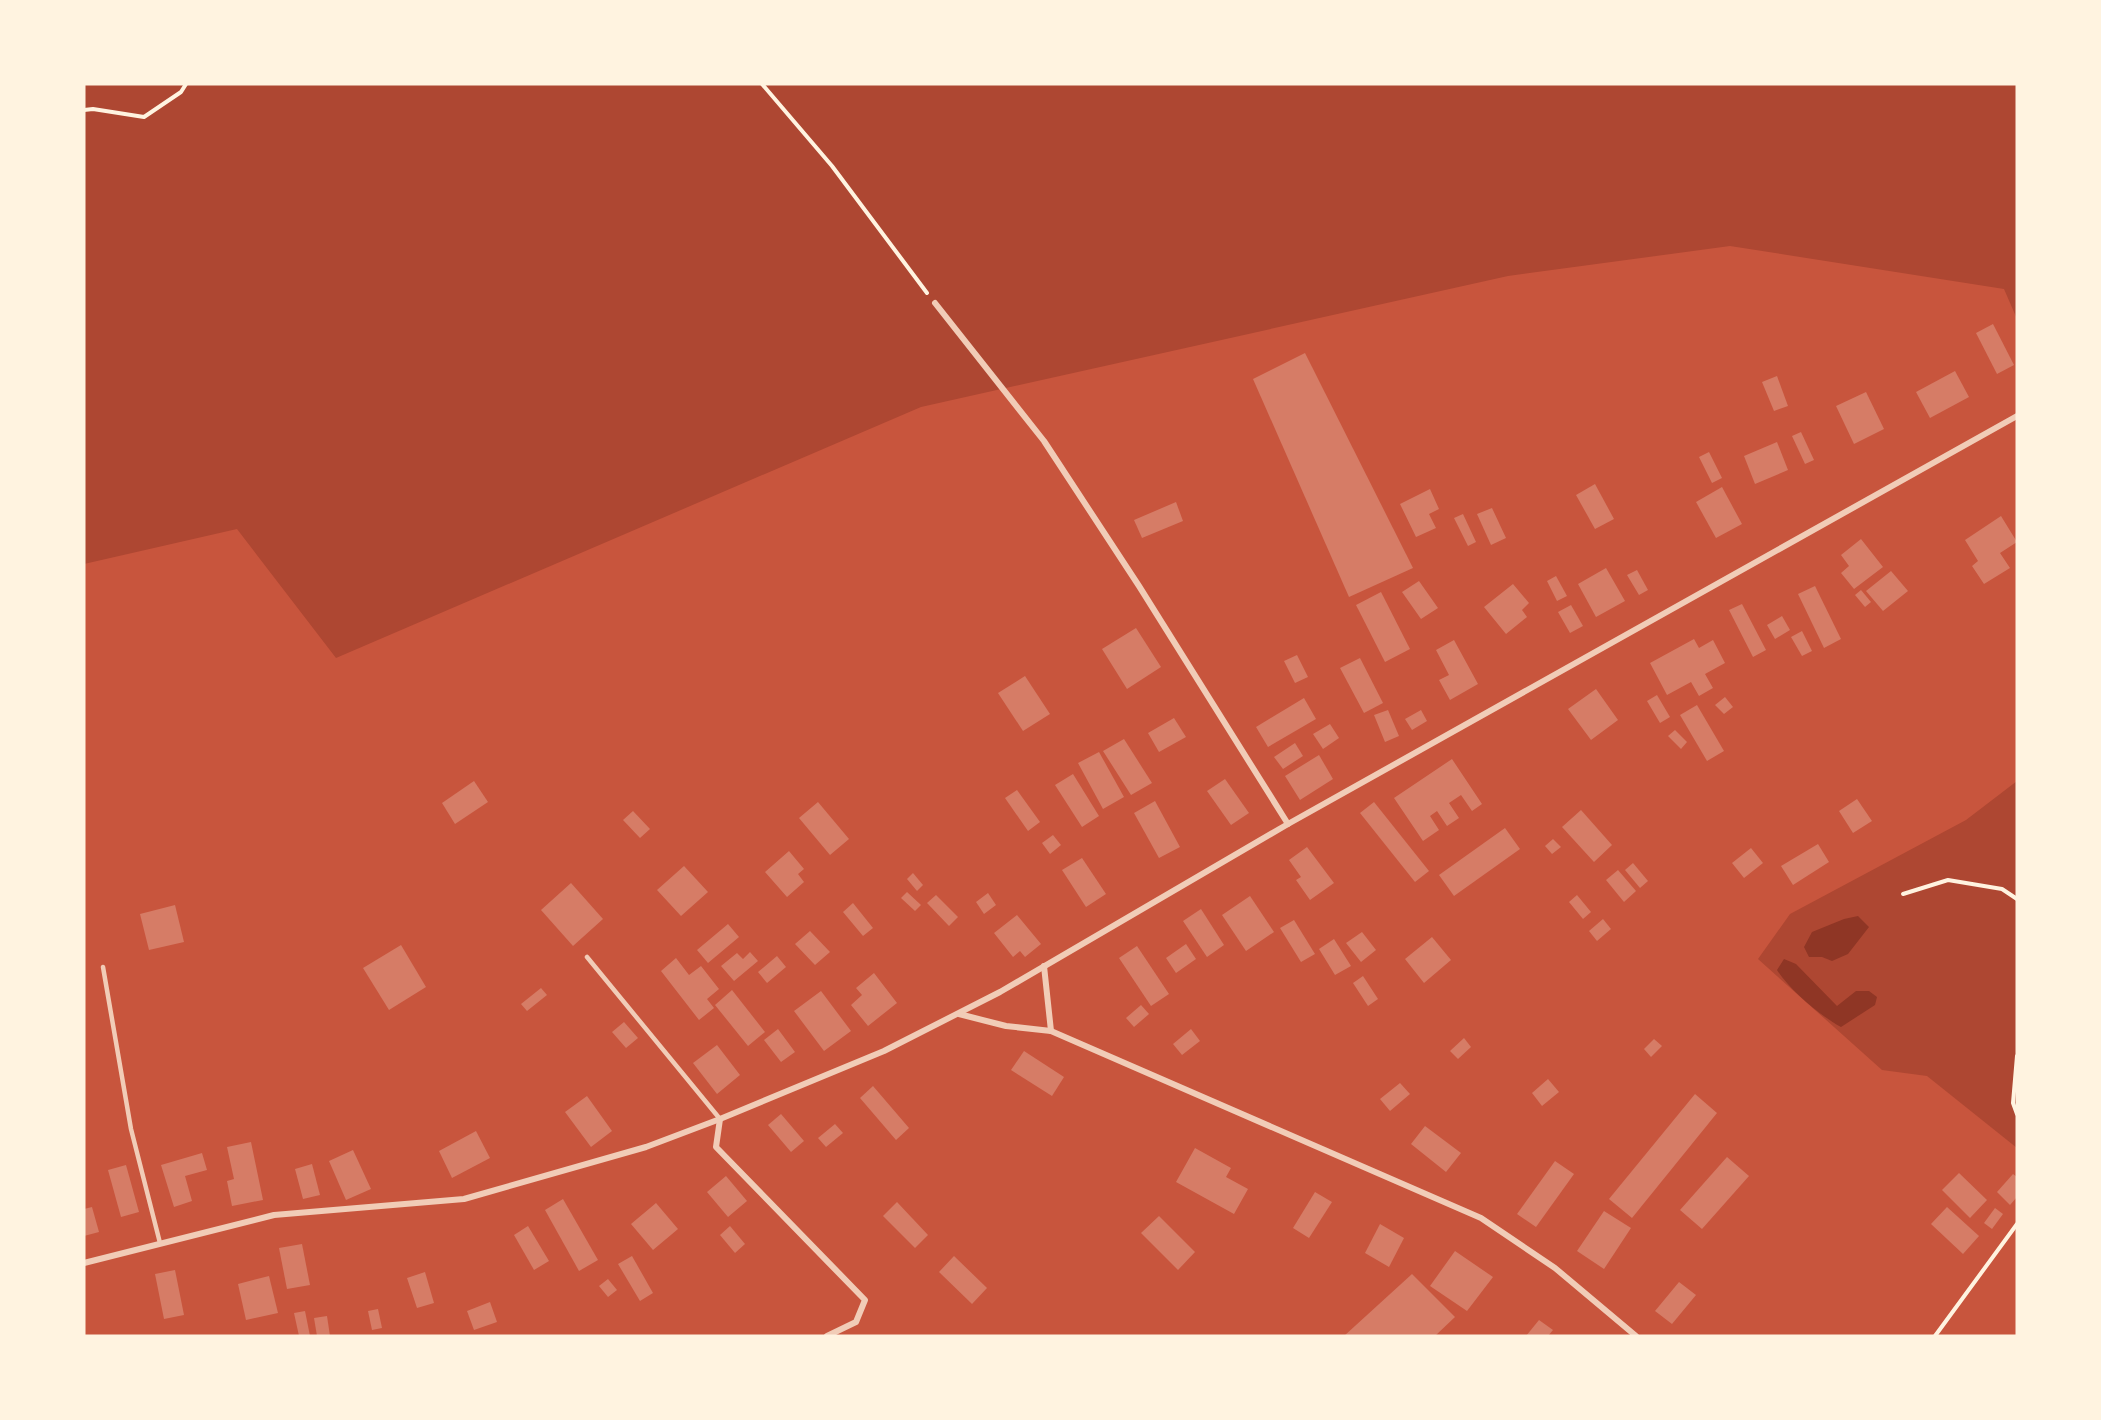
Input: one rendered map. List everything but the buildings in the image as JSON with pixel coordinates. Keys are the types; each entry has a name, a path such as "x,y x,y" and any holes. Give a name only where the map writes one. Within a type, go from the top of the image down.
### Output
{"street":[{"path":"935,303 1044,441 1139,586 1288,824"},
{"path":"84,1263 274,1215 464,1199 646,1147 884,1051 959,1014 1288,824 2017,416"},
{"path":"1044,966 1051,1031"},
{"path":"959,1014 1006,1026 1051,1031 1481,1218 1555,1268 1636,1336"},
{"path":"720,1119 716,1147 865,1300 856,1322 827,1336"}],"lane":[{"path":"587,957 720,1119"},
{"path":"103,967 131,1129 160,1244"}],"path":[{"path":"84,110 93,109 144,117 181,92 186,84"},
{"path":"762,84 832,166 935,303"},
{"path":"1903,894 1948,880 2002,889 2017,899"},
{"path":"2017,1056 2013,1103 2017,1114"},
{"path":"1935,1336 2017,1224"}],"shaded area":[{"path":"84,84 2016,84 2017,319 2004,289 1730,246 1508,276 921,407 336,658 237,529 84,564"},
{"path":"2017,781 2017,1148 1927,1076 1882,1070 1758,959 1790,914 1966,820"},
{"path":"1858,916 1869,927 1848,954 1832,961 1822,957 1809,957 1804,947 1812,932"},
{"path":"1784,959 1796,964 1837,1006 1856,991 1869,991 1877,997 1875,1005 1841,1027 1806,1002 1789,986 1777,970"}]}
